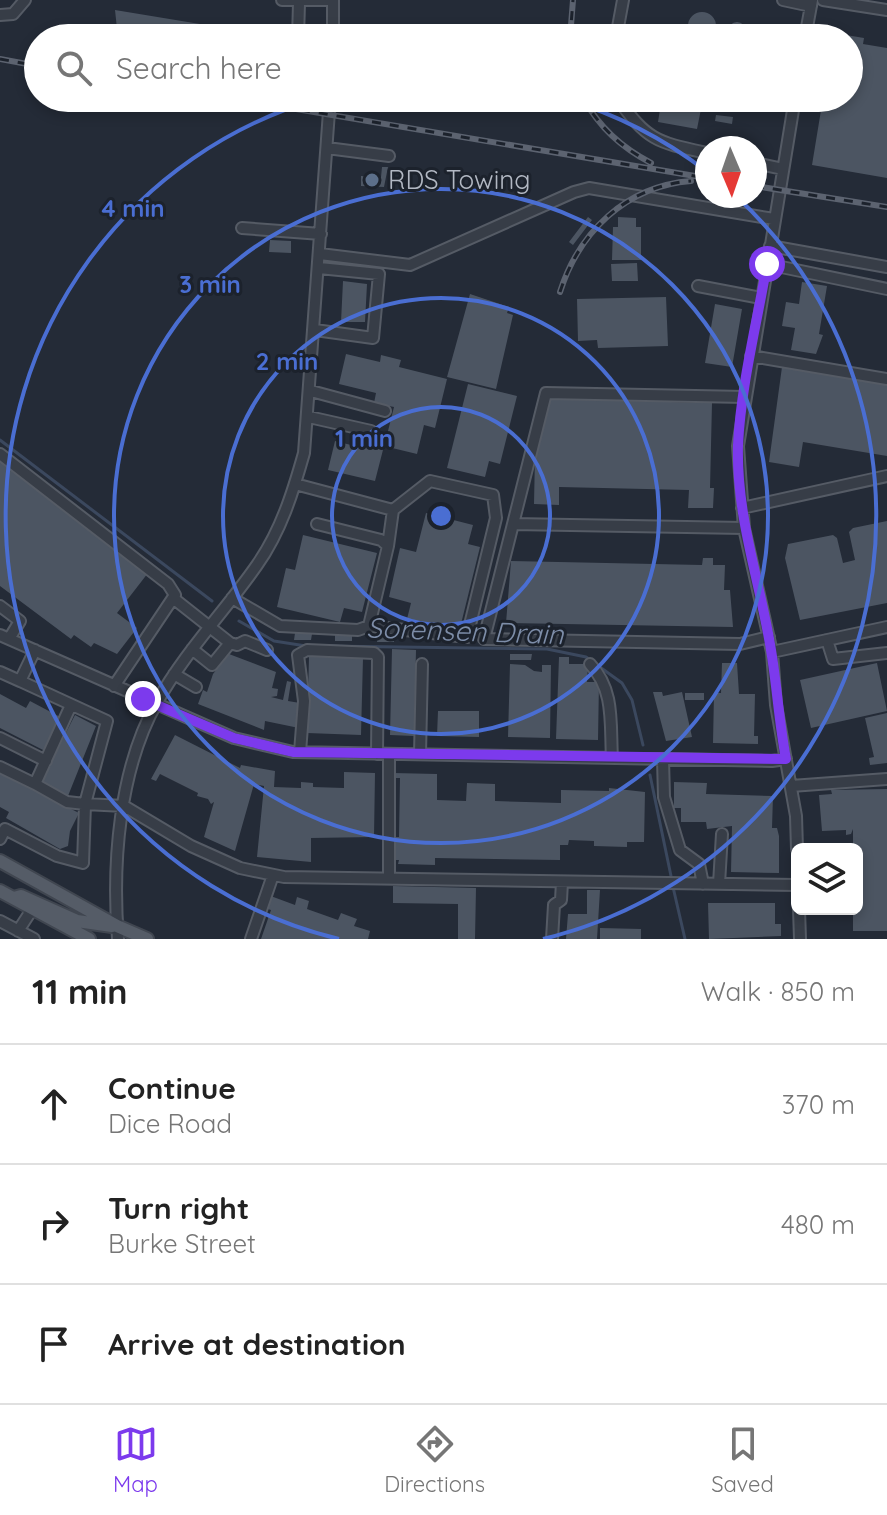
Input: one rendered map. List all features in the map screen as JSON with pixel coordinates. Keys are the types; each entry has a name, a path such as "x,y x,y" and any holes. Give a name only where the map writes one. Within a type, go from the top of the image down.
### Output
{"main road":[{"path":"0,861 118,933"},
{"path":"0,891 89,939"},
{"path":"14,898 21,896 77,921 147,939"}],"street":[{"path":"0,15 13,14 25,0"},
{"path":"295,24 291,1 333,0 333,24"},
{"path":"619,24 623,0"},
{"path":"783,0 811,3 807,24"},
{"path":"823,0 887,10"},
{"path":"118,933 124,806 137,752 156,704 174,674 259,563 280,524 295,484 309,417 329,112"},
{"path":"627,112 641,132 695,150"},
{"path":"793,112 738,446 744,528 772,652 776,705 791,786 796,843"},
{"path":"327,148 389,156"},
{"path":"767,166 783,169"},
{"path":"320,254 410,265 589,188 774,219"},
{"path":"242,228 321,234"},
{"path":"770,246 887,267"},
{"path":"767,264 887,289"},
{"path":"315,330 373,338 379,274 319,268"},
{"path":"698,286 761,298"},
{"path":"751,356 887,379"},
{"path":"311,391 385,411"},
{"path":"745,397 546,393 484,639 740,644 769,637"},
{"path":"309,417 371,431"},
{"path":"0,454 168,584 173,598 230,643 237,645 245,641 267,650"},
{"path":"742,508 887,476"},
{"path":"232,598 280,626 358,630 369,626 467,637 496,518 493,495 430,481 393,510 369,626"},
{"path":"295,484 393,510"},
{"path":"317,524 381,540 388,546"},
{"path":"513,524 744,528"},
{"path":"114,686 173,598"},
{"path":"0,606 20,621 4,637 234,738 300,752 786,759"},
{"path":"772,652 887,627"},
{"path":"827,640 833,659 887,653"},
{"path":"192,649 212,665 230,643"},
{"path":"20,681 35,650"},
{"path":"300,752 304,701 298,655 307,650 374,653 378,657 377,754"},
{"path":"420,754 422,664"},
{"path":"590,664 603,678 609,692 612,758"},
{"path":"0,672 107,721 85,804 83,863 57,856 2,832"},
{"path":"174,674 196,687"},
{"path":"35,784 71,705"},
{"path":"0,738 46,761"},
{"path":"389,754 389,879"},
{"path":"663,759 664,797 680,850 699,864 703,884"},
{"path":"0,767 67,802 124,806 191,846 240,868 273,875 791,885"},
{"path":"791,786 887,779"},
{"path":"719,884 722,834"},
{"path":"251,939 273,875"},
{"path":"552,939 554,905 561,900 562,882"},
{"path":"18,931 33,908"},
{"path":"799,915 800,939"},
{"path":"0,921 34,939"}],"building":[{"path":"115,10 200,24 116,24"},
{"path":"702,12 712,16 716,24 688,24 692,16"},
{"path":"863,44 887,48 887,178 812,165 821,112 863,112"},
{"path":"660,112 700,112 697,129 658,122"},
{"path":"716,115 733,117 732,124 715,121"},
{"path":"382,167 388,167 384,187 361,186 361,176 381,177"},
{"path":"588,217 592,220 573,245 569,242"},
{"path":"618,217 636,218 636,227 641,227 641,260 612,260 613,227 618,227"},
{"path":"270,240 291,241 291,253 269,252"},
{"path":"637,263 638,281 612,281 611,264"},
{"path":"343,281 367,284 365,322 341,322"},
{"path":"802,282 827,286 819,334 823,335 816,354 791,350 795,328 782,326 786,302 799,304"},
{"path":"470,294 509,307 507,313 513,315 496,389 447,377"},
{"path":"666,297 668,346 598,348 597,340 578,341 577,299"},
{"path":"715,304 742,309 732,367 705,363"},
{"path":"346,354 380,362 381,355 401,360 399,367 447,379 435,428 424,425 417,454 384,446 375,481 328,470 335,441 363,448 365,438 385,443 394,407 374,403 376,393 339,384"},
{"path":"782,367 887,385 887,456 803,442 799,467 769,462"},
{"path":"468,384 517,396 500,464 489,461 485,477 447,468"},
{"path":"549,399 712,403 710,488 714,488 713,508 688,508 689,490 559,487 559,505 534,504 535,454"},
{"path":"0,461 148,573 117,613 137,628 117,654 94,643 91,647 74,635 71,639 0,586"},
{"path":"426,513 473,525 468,544 480,547 461,624 451,630 407,619 411,603 389,597 400,548 416,552"},
{"path":"887,521 887,603 800,620 785,558 788,544 833,535 837,538 843,563 855,560 849,532 853,528"},
{"path":"303,535 377,553 362,612 344,608 340,622 277,607 286,568 295,570"},
{"path":"703,558 713,558 713,565 725,565 724,590 730,590 733,627 506,623 511,561 702,565"},
{"path":"295,633 312,634 311,640 294,640"},
{"path":"335,634 352,635 352,641 335,641"},
{"path":"378,635 394,636 394,642 377,642"},
{"path":"392,649 416,650 414,736 390,735"},
{"path":"318,653 326,653 326,657 363,658 361,735 307,733 309,657 317,657"},
{"path":"229,654 276,672 272,688 278,689 277,696 271,697 283,700 287,681 291,682 288,701 300,703 299,728 265,721 264,730 198,704 203,690 207,692 213,674"},
{"path":"510,654 532,654 531,660 510,660"},
{"path":"559,657 569,657 569,664 588,664 587,682 599,682 598,740 556,739"},
{"path":"722,663 737,663 739,694 755,694 754,736 758,736 758,744 713,743 714,693 721,693"},
{"path":"877,663 887,711 811,728 800,680"},
{"path":"510,664 525,665 542,672 542,665 551,665 550,738 508,737"},
{"path":"653,692 662,692 663,696 682,692 692,737 666,741"},
{"path":"685,693 704,693 704,700 685,700"},
{"path":"0,694 26,708 30,701 62,718 45,751 0,728"},
{"path":"438,711 479,711 479,737 437,736"},
{"path":"887,713 887,763 870,765 869,758 874,757 865,718"},
{"path":"75,715 96,726 68,796 41,782"},
{"path":"175,735 240,768 241,765 275,771 274,787 301,788 301,782 313,783 313,787 344,788 344,772 375,773 374,837 311,838 311,862 257,857 264,786 254,784 235,851 204,837 214,802 211,804 208,799 197,796 198,793 160,774 156,781 151,779"},
{"path":"0,773 79,813 70,831 68,846 60,849 6,818 9,812 0,807"},
{"path":"393,773 437,774 437,800 466,801 467,783 495,784 495,801 561,803 561,790 609,791 609,788 645,792 644,842 627,842 627,847 594,846 594,841 569,840 568,845 560,845 560,860 435,858 435,865 398,864 399,860 393,860 393,837 399,837 400,778 393,778"},
{"path":"674,782 707,783 706,794 773,796 772,828 777,828 779,836 779,873 731,872 732,826 707,829 706,822 681,822 681,808 674,808"},
{"path":"887,789 887,931 853,931 853,915 863,915 863,843 853,843 853,829 851,834 846,835 846,830 822,831 819,795 832,794 831,790"},
{"path":"393,886 476,888 475,939 458,939 458,904 393,903"},
{"path":"587,890 600,890 597,939 566,939 568,914 587,914"},
{"path":"268,895 295,905 297,897 309,901 307,909 338,920 341,913 357,919 354,926 370,931 368,939 261,939 271,910 264,908"},
{"path":"708,903 775,903 775,924 781,924 781,936 709,939"},
{"path":"600,928 641,929 641,939 600,939"}],"waterway":[{"name":"Sorensen Drain","path":"0,440 212,601"},
{"name":"Sorensen Drain","path":"239,621 274,641 306,646"},
{"name":"Sorensen Drain","path":"326,646 547,649 586,657 622,683 632,700 643,745"},
{"name":"Sorensen Drain","path":"650,775 671,876"},
{"name":"Sorensen Drain","path":"673,887 685,939"}],"railway":[{"path":"571,24 573,0"},
{"path":"0,59 24,63"},
{"path":"313,112 695,176"},
{"path":"592,112 612,136 651,163"},
{"path":"560,292 579,250 608,216 646,192 691,181"},
{"path":"767,188 887,207"}],"place":[{"name":"RDS Towing","path":"372,180"}],"route":[{"path":"143,699 234,738 293,752 786,759 776,705 772,652 744,528 739,483 741,419 767,264"}]}
